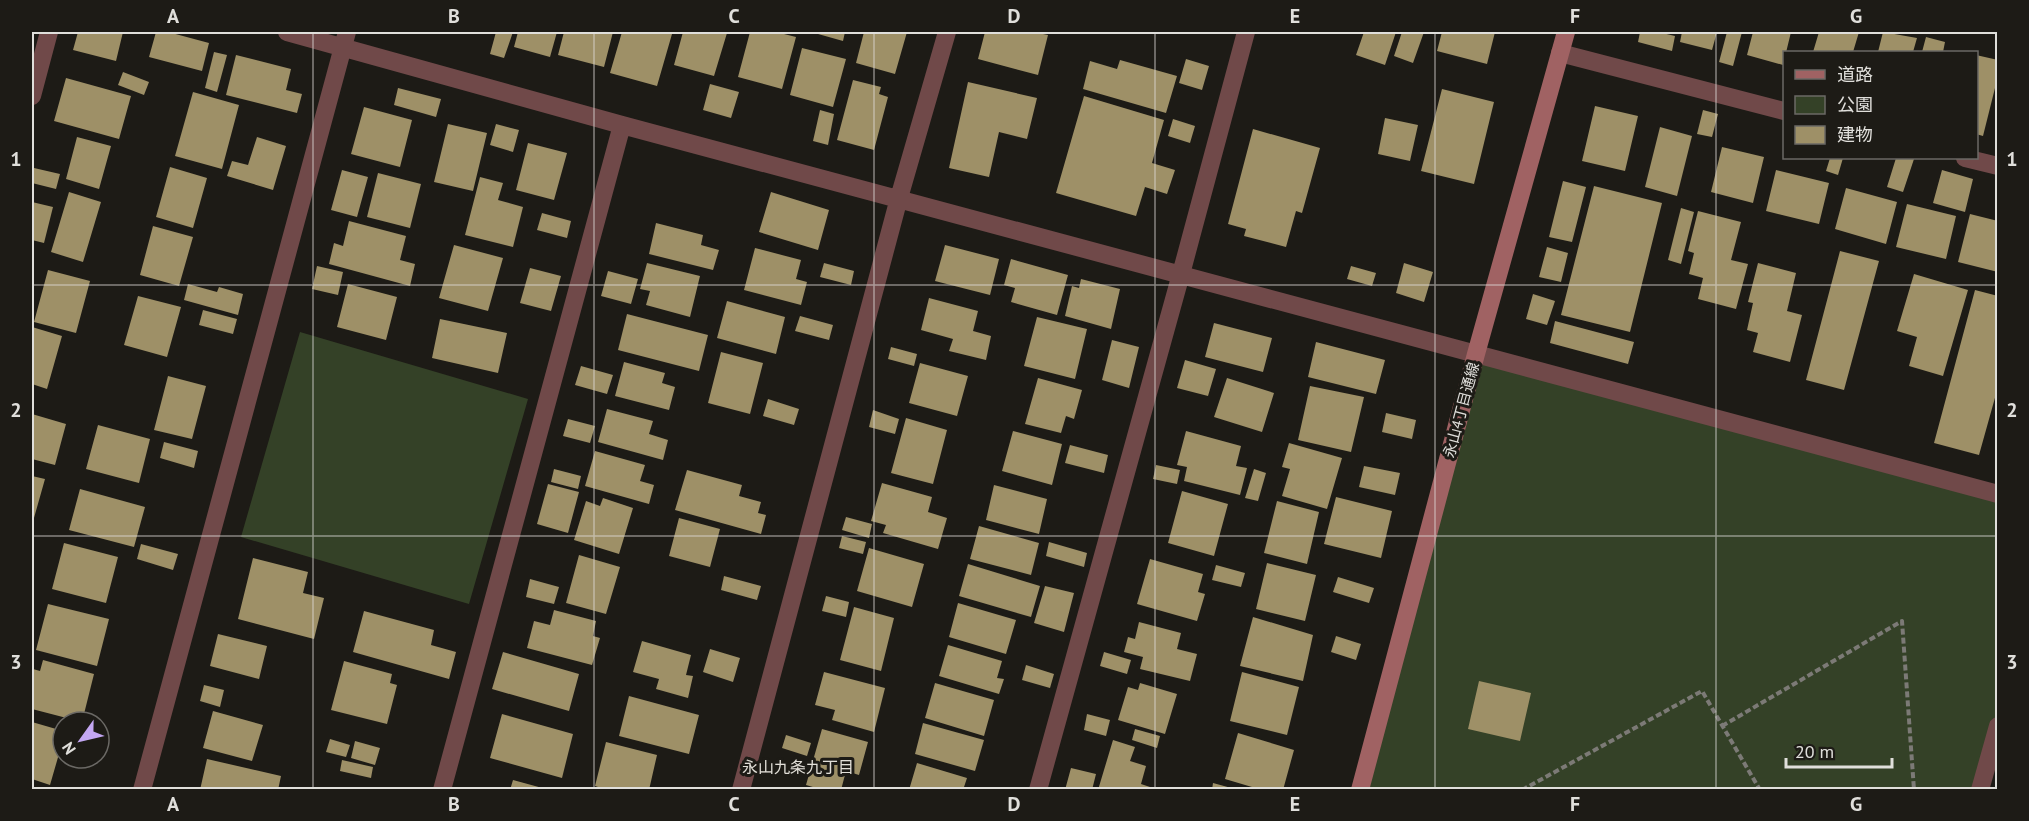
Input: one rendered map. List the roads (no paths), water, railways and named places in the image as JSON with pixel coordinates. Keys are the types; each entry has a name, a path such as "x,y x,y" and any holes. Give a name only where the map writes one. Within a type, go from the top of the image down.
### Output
{"street":[{"path":"32,96 49,32"},
{"path":"287,32 345,39 622,125 1998,494"},
{"path":"741,789 899,198 947,32"},
{"path":"1038,789 1246,32"},
{"name":"永山4丁目通線","path":"1360,789 1476,354 1566,32"},
{"path":"142,789 345,39"},
{"path":"1560,53 1783,110"},
{"path":"442,789 622,125"},
{"path":"1969,159 1998,166"},
{"path":"1980,789 1998,726"}],"district":[{"name":"永山九条九丁目","path":"798,767"}]}
